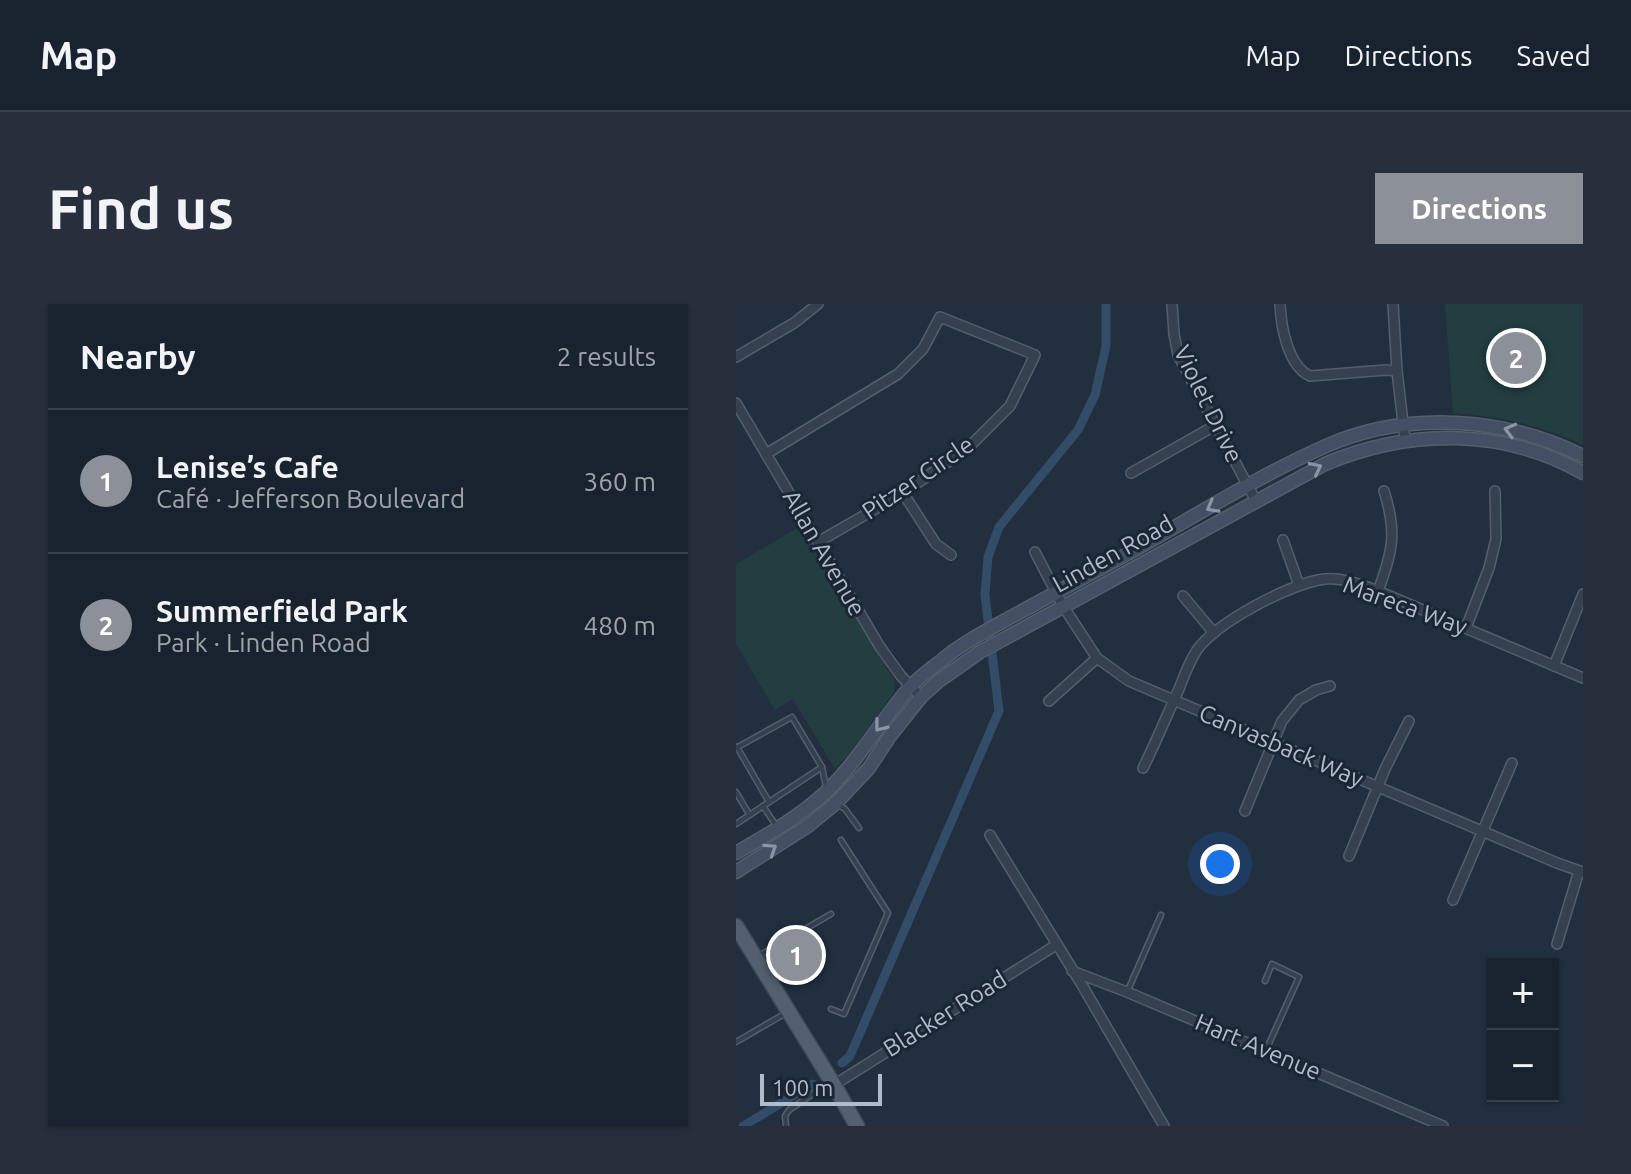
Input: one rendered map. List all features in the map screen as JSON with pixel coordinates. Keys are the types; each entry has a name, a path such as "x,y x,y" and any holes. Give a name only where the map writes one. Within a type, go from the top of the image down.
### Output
{"main road":[{"path":"736,926 857,1126"}],"street":[{"path":"736,357 794,323 818,304"},
{"name":"Violet Drive","path":"1172,304 1178,355 1256,501"},
{"path":"1280,304 1284,336 1301,372 1310,376 1397,371"},
{"path":"1393,304 1405,440"},
{"name":"Pitzer Circle","path":"766,454 898,374 923,349 940,317 1035,355 1010,406 968,448 903,493 818,542"},
{"name":"Allan Avenue","path":"736,403 880,647 926,700"},
{"name":"Linden Road","path":"736,853 778,829 827,791 911,686 943,658 1056,592 1327,446 1362,434 1403,426 1469,423 1539,437 1583,456"},
{"path":"1131,473 1216,425"},
{"name":"Linden Road","path":"736,872 806,827 836,803 869,768 890,736 926,700 940,680 980,652 1334,460 1362,449 1405,440 1484,439 1549,457 1583,473"},
{"path":"1378,591 1393,539 1392,520 1384,491"},
{"path":"1466,628 1489,568 1496,539 1495,491"},
{"path":"903,493 936,544 951,555"},
{"path":"1283,540 1299,585"},
{"name":"Canvasback Way","path":"1035,552 1063,606 1097,658 1129,681 1581,872"},
{"name":"Mareca Way","path":"1143,768 1197,651 1214,633 1299,585 1327,578 1378,591 1583,678"},
{"path":"1554,666 1583,594"},
{"path":"1183,596 1214,633"},
{"path":"1049,701 1097,658"},
{"path":"1245,811 1282,721 1292,707 1310,693 1330,686"},
{"path":"1349,856 1409,721"},
{"path":"1453,900 1512,763"},
{"path":"990,835 1164,1126"},
{"path":"1557,944 1581,872"},
{"name":"Blacker Road","path":"833,1083 1056,945"},
{"name":"Hart Avenue","path":"1072,971 1443,1126"}],"lane":[{"path":"769,802 736,748 792,717 822,767 827,791"},
{"path":"736,824 822,767"},
{"path":"736,792 749,815"},
{"path":"836,803 845,809 859,828"},
{"path":"763,806 778,829"},
{"path":"831,1009 844,1014 888,913 841,840"},
{"path":"755,958 831,914"},
{"path":"1127,992 1161,915"},
{"path":"1265,981 1272,964 1299,977 1266,1051"},
{"path":"736,1042 788,1012"},
{"path":"786,1126 785,1116 789,1110 833,1083"}],"green space":[{"path":"1445,304 1583,304 1583,445 1520,423 1453,413"},
{"path":"802,525 895,681 894,692 835,769 793,699 775,710 736,644 736,564"}],"waterway":[{"path":"842,1063 850,1056 999,711 985,595 988,557 999,527 1078,430 1095,395 1106,346 1106,304"},
{"path":"743,1126 813,1084"}],"place":[{"name":"Summerfield Park","path":"1516,358"},
{"name":"Lenise’s Cafe","path":"796,955"}]}
